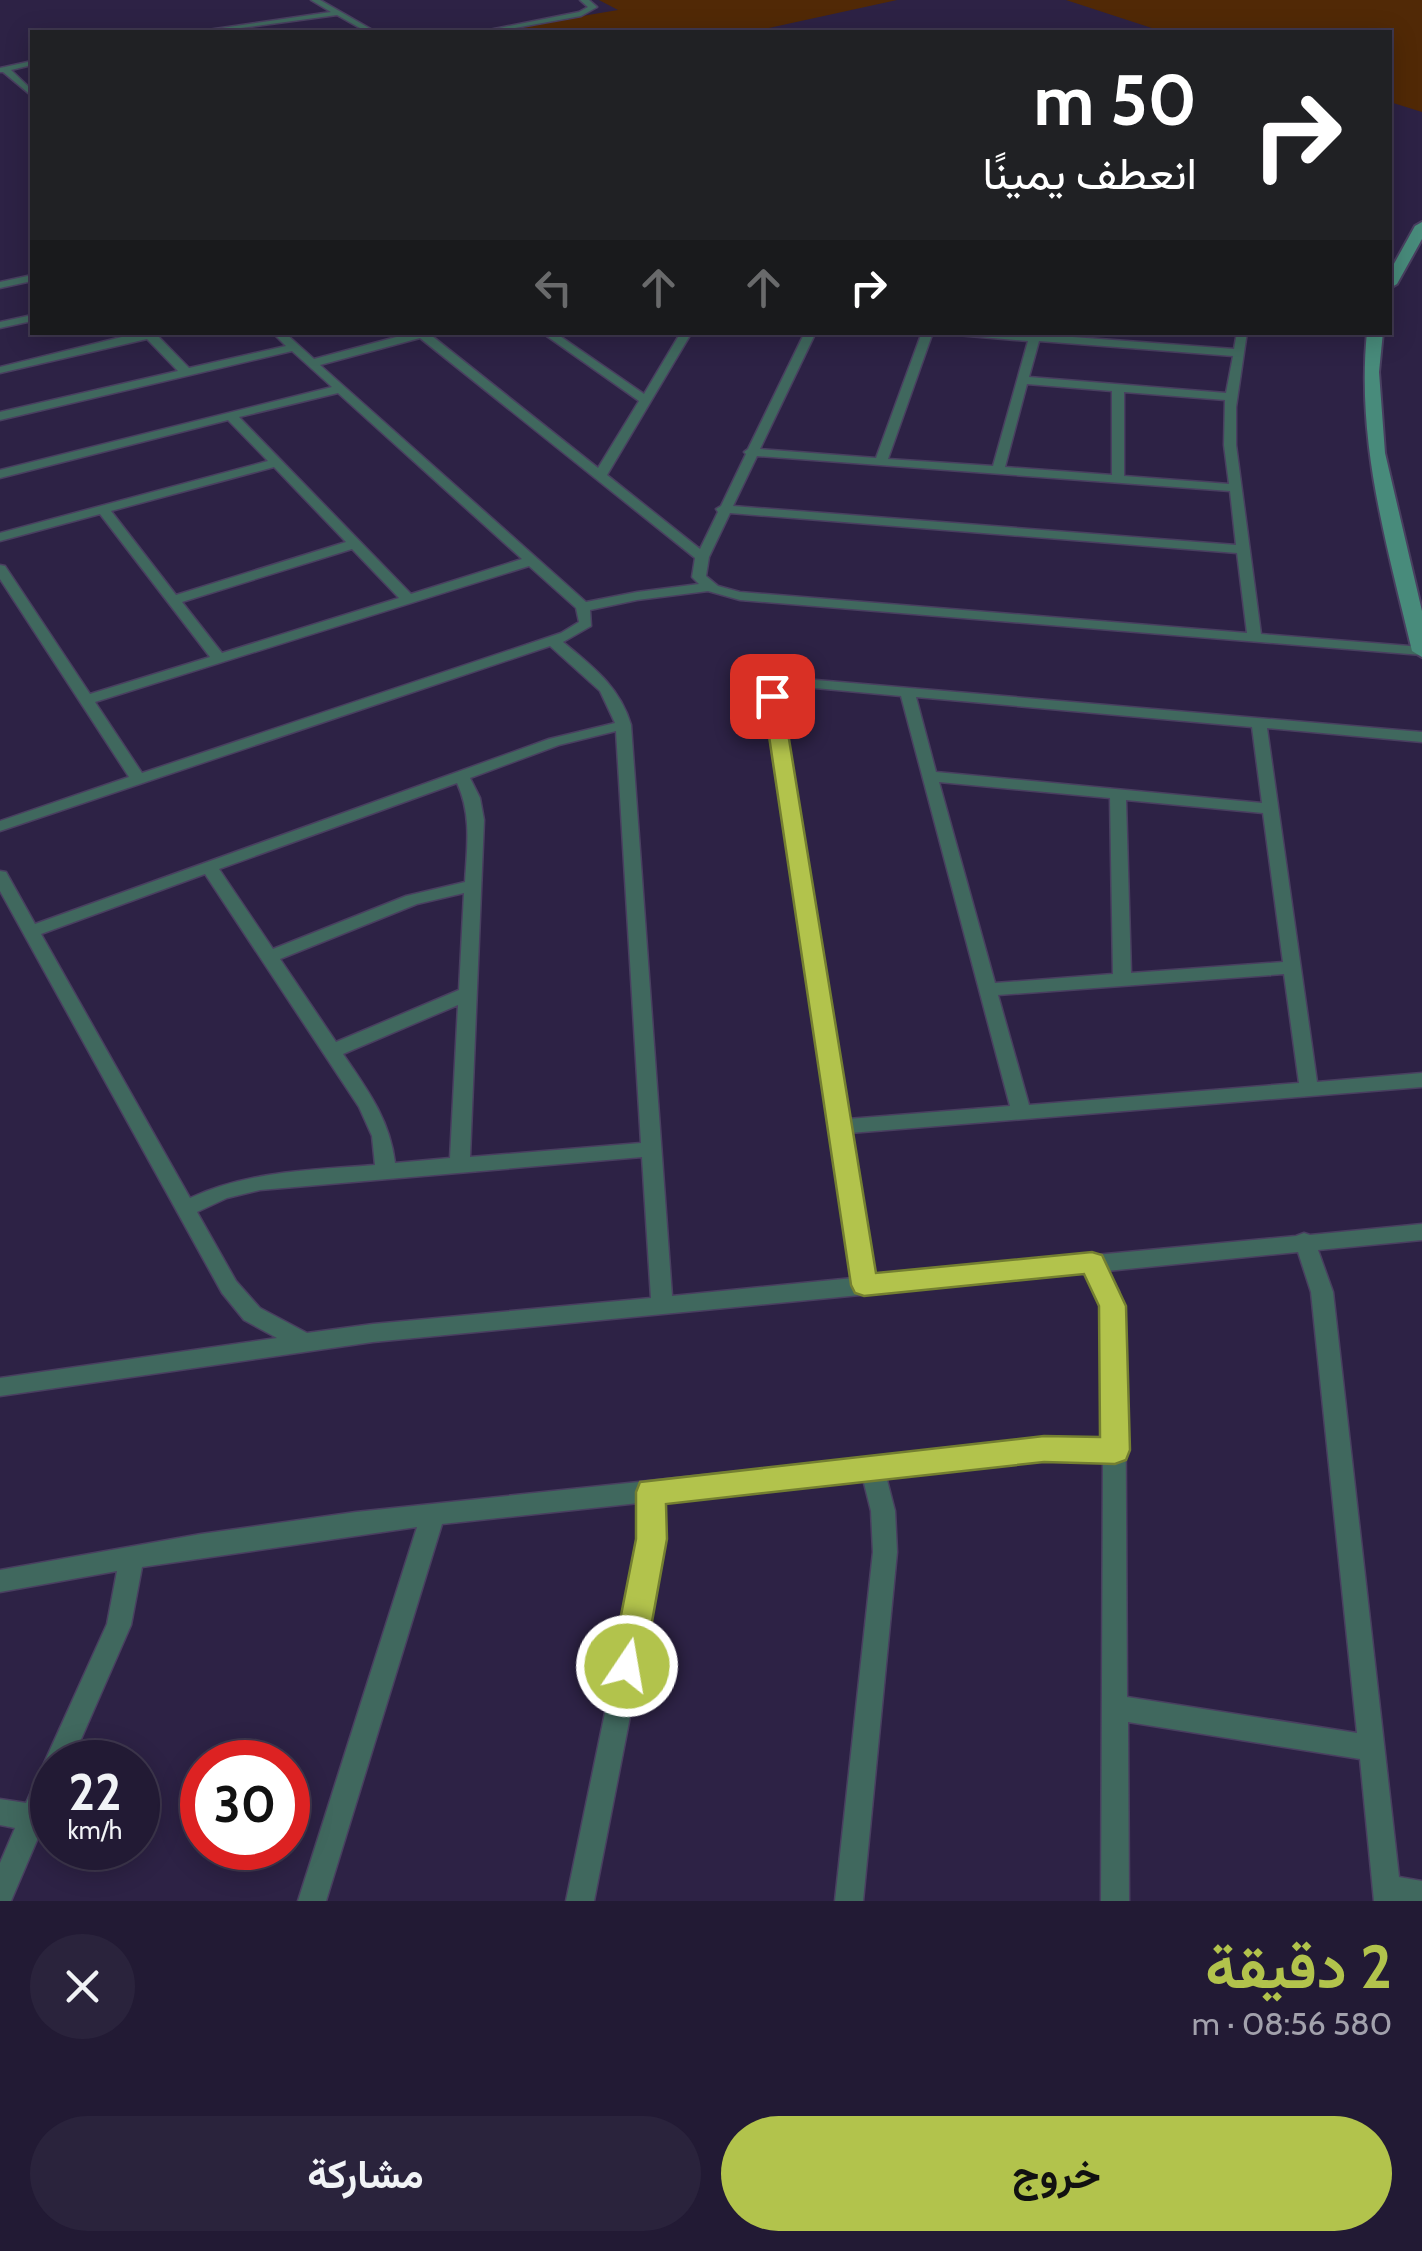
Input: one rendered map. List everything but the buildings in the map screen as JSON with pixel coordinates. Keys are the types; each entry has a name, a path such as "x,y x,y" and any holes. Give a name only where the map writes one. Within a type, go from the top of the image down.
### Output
{"street":[{"path":"315,0 368,30"},
{"path":"494,30 582,14 593,8 584,0"},
{"path":"213,30 338,13"},
{"path":"2,70 30,63"},
{"path":"2,70 30,92"},
{"path":"1392,278 1422,226"},
{"path":"0,285 30,278"},
{"path":"0,325 30,318"},
{"path":"0,370 144,335"},
{"path":"149,335 186,372"},
{"path":"0,826 553,641 583,627 588,618 583,607 280,335"},
{"path":"312,363 414,335"},
{"path":"424,335 702,557"},
{"path":"550,335 645,400"},
{"path":"600,476 685,335"},
{"path":"710,587 697,572 702,557 808,335"},
{"path":"882,462 927,335"},
{"path":"996,335 1239,353"},
{"path":"1242,335 1232,397 1230,445 1255,638"},
{"path":"583,607 710,587 740,596 1422,651 1410,574 1371,418 1375,335"},
{"path":"998,471 1034,338"},
{"path":"0,416 294,347"},
{"path":"1023,380 1232,397"},
{"path":"0,474 342,388"},
{"path":"1118,388 1118,480"},
{"path":"230,415 408,599"},
{"path":"750,452 1235,488"},
{"path":"0,536 276,463"},
{"path":"103,509 218,658"},
{"path":"722,509 1244,549"},
{"path":"172,600 354,544"},
{"path":"86,700 531,561"},
{"path":"0,569 139,780"},
{"path":"553,641 605,686 617,702 623,725 662,1305"},
{"path":"864,1285 771,700 779,688 797,683 1422,737"},
{"path":"908,692 1021,1112"},
{"path":"1259,723 1309,1089"},
{"path":"32,930 571,737 623,725"},
{"path":"460,1165 475,809 461,776"},
{"path":"930,776 1271,809"},
{"path":"1118,794 1122,980"},
{"path":"209,867 376,1120 386,1171"},
{"path":"0,876 239,1302 267,1325 304,1340"},
{"path":"269,957 425,895 473,886"},
{"path":"988,990 1293,967"},
{"path":"332,1051 468,994"},
{"path":"840,1127 1422,1080"},
{"path":"186,1208 222,1192 260,1182 652,1149"},
{"path":"0,1387 304,1340 1422,1232"},
{"path":"1304,1242 1322,1292 1387,1895 1422,1895"},
{"path":"1092,1262 1112,1306 1116,1901"},
{"path":"0,1581 279,1533 432,1515 1044,1449 1115,1450"},
{"path":"849,1901 885,1552 883,1511 872,1468"},
{"path":"580,1901 648,1563 651,1492"},
{"path":"312,1901 432,1515"},
{"path":"68,1740 119,1625 132,1558"},
{"path":"1116,1708 1371,1748"},
{"path":"0,1812 30,1817"},
{"path":"0,1895 30,1825"}],"shaded area":[{"path":"599,0 897,0 760,30 499,30 618,10"},
{"path":"1066,0 1422,0 1422,112 1392,103 1392,30 1158,30"}],"route":[{"path":"627,1666 652,1539 651,1492 1044,1449 1115,1450 1114,1321 1108,1291 1092,1262 864,1285 772,696"}]}
